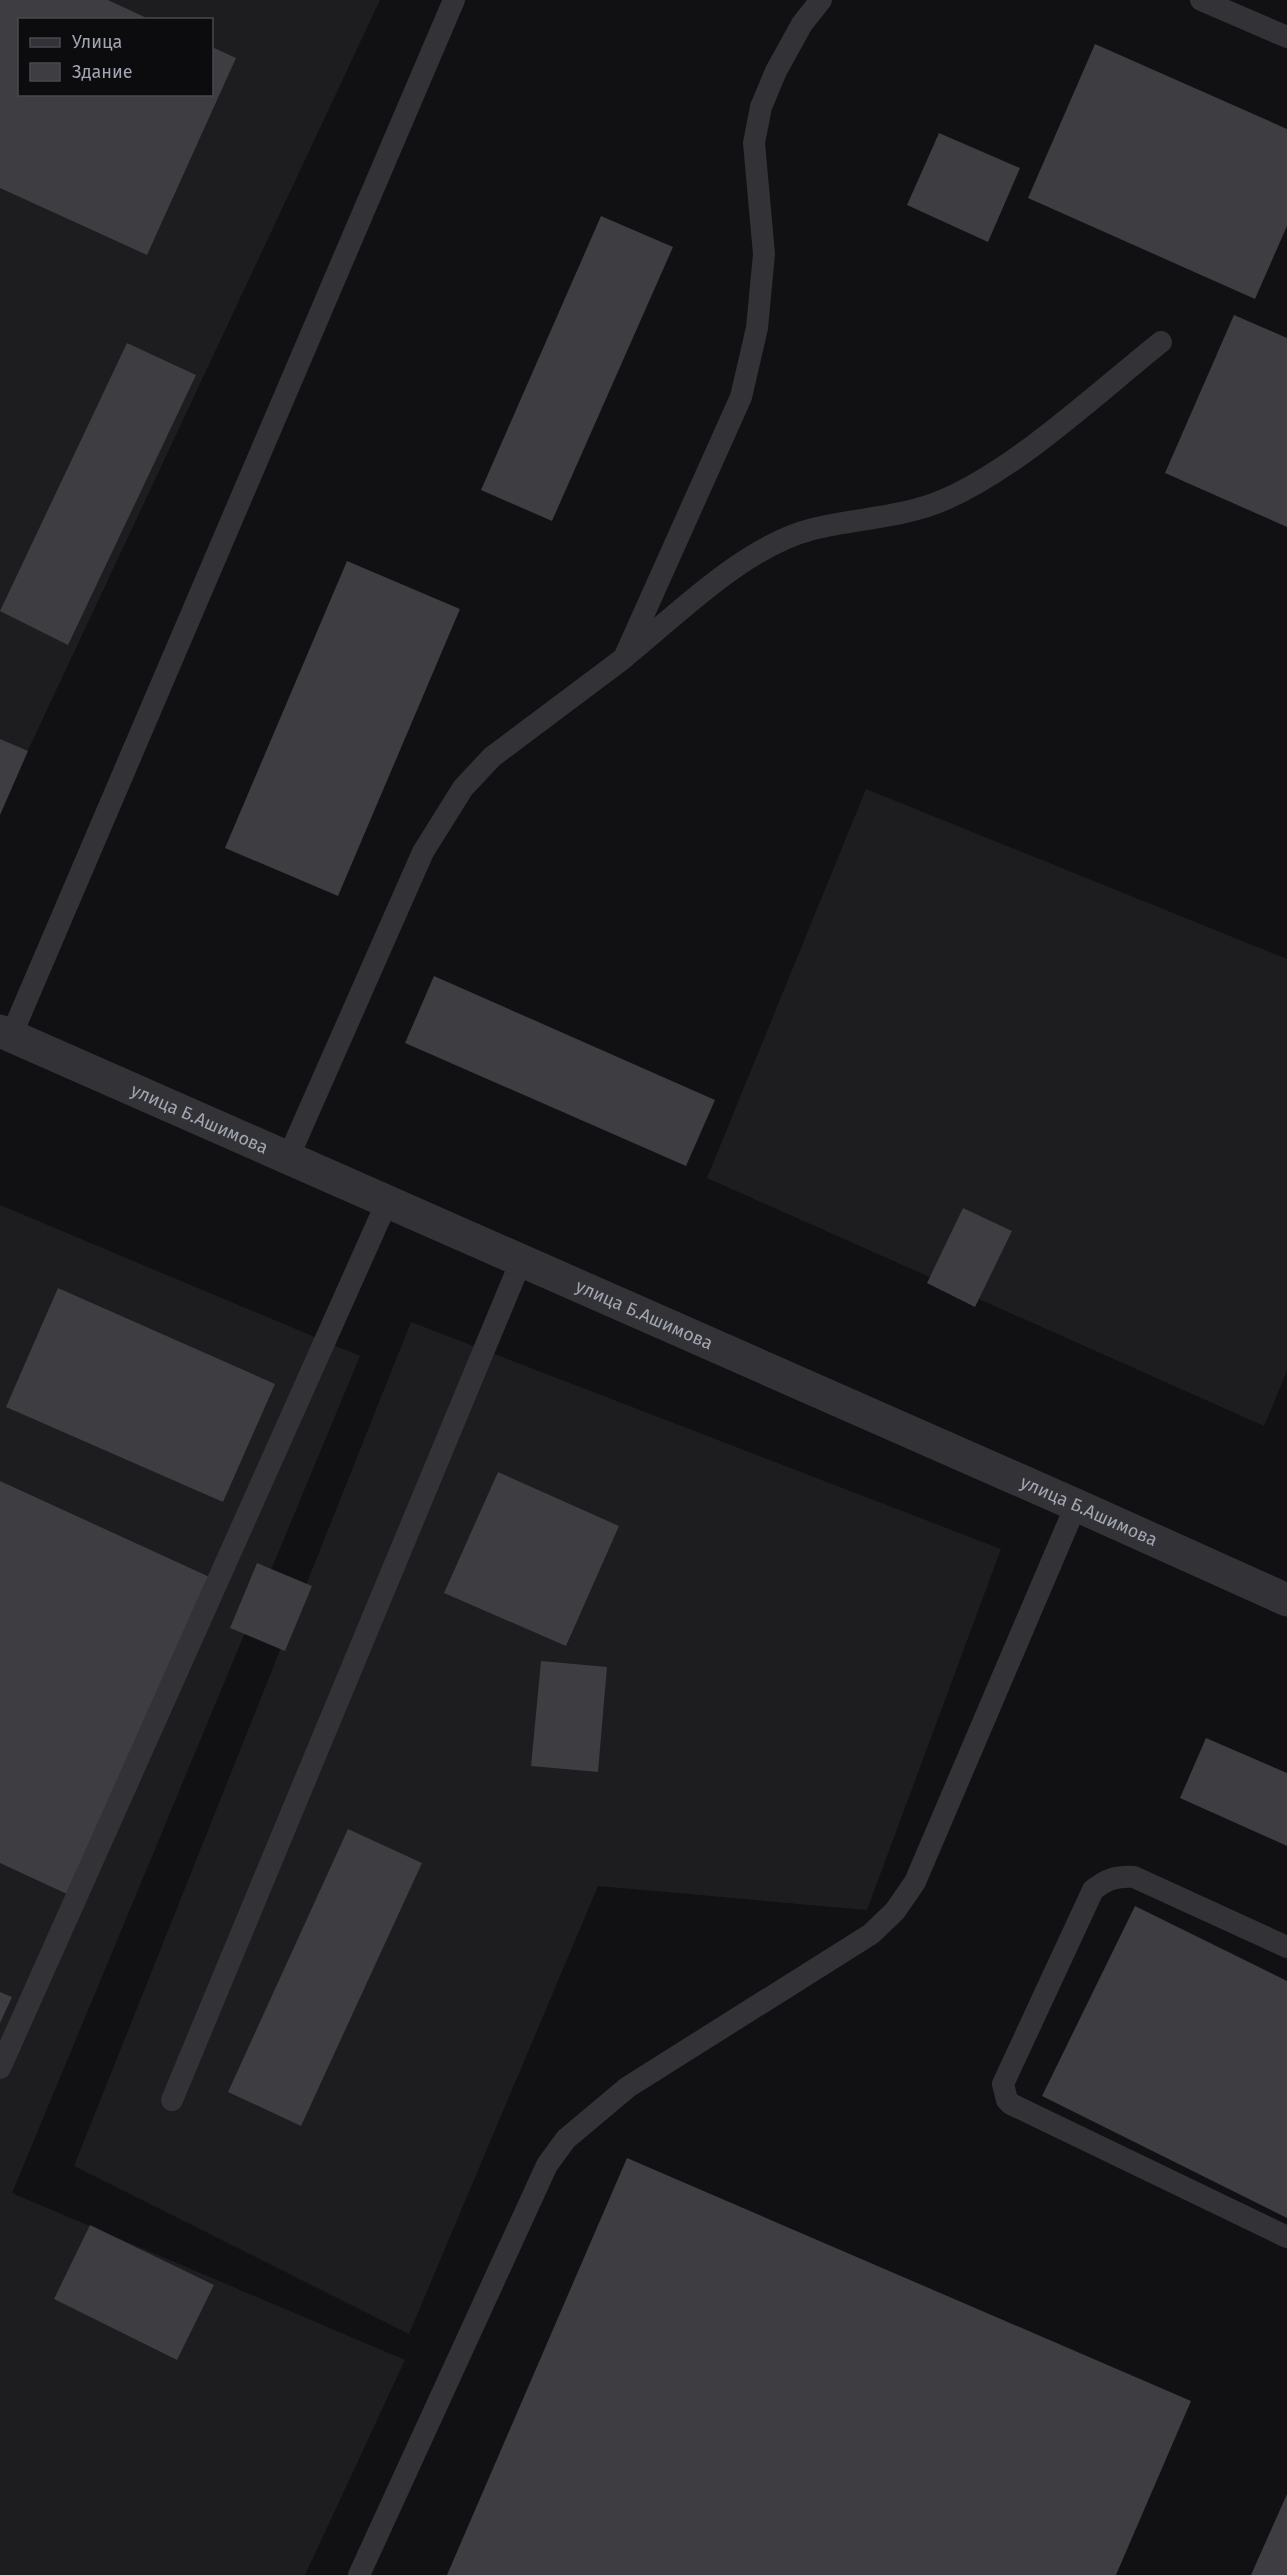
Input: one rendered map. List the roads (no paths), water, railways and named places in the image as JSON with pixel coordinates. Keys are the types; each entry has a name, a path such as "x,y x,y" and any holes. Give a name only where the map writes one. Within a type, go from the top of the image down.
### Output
{"street":[{"name":"улица Б.Ашимова","path":"6,1034 1076,1504 1287,1600"}],"lane":[{"path":"6,1034 454,0"},
{"path":"624,658 741,397 757,328 764,254 754,143 761,107 776,71 802,24 821,0"},
{"path":"1201,0 1287,37"},
{"path":"288,1158 418,863 441,819 463,788 492,757 624,658 761,549 812,530 870,521 945,500 1012,461 1161,342"},
{"path":"0,2068 387,1202"},
{"path":"172,2100 522,1261"},
{"path":"359,2575 547,2165 566,2139 628,2087 871,1934 895,1911 915,1882 1076,1504"},
{"path":"1287,1947 1134,1877 1119,1876 1105,1881 1093,1890 1002,2084 1007,2100 1011,2104 1287,2237"}]}
